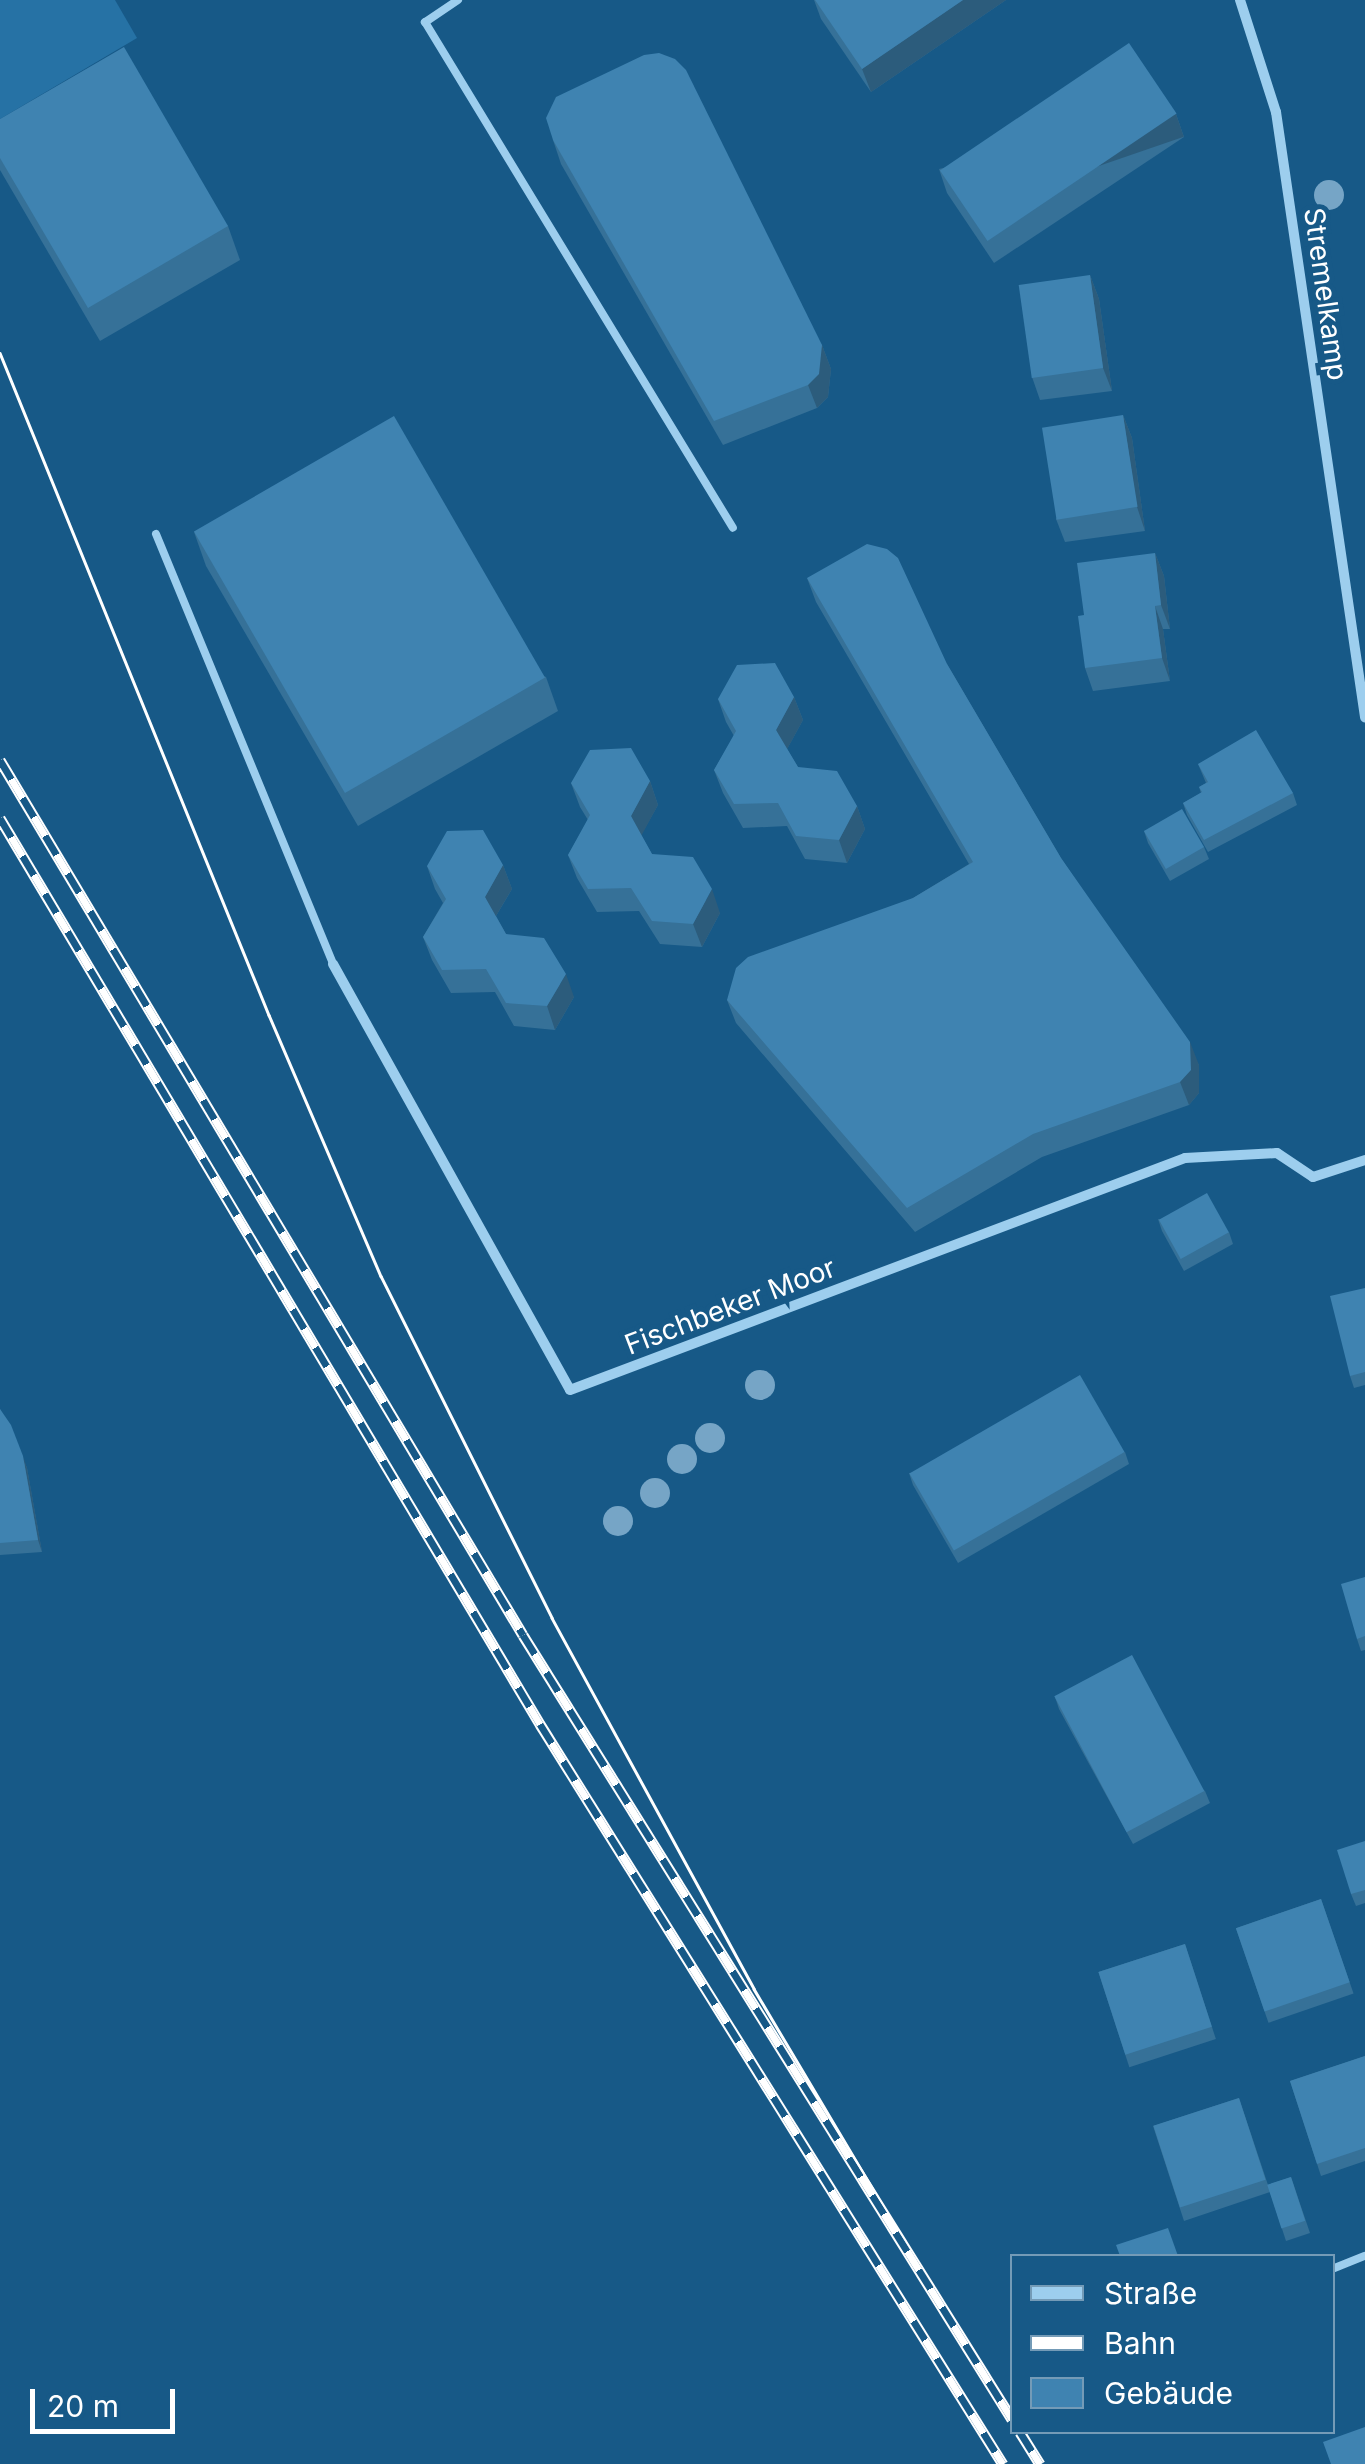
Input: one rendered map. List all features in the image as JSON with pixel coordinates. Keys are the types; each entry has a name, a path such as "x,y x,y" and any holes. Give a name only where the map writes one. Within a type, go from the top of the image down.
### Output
{"street":[{"name":"Stremelkamp","path":"1240,0 1276,112 1365,718"},
{"name":"Fischbeker Moor","path":"333,964 570,1390 1186,1158 1277,1153 1313,1177 1365,1160"}],"lane":[{"path":"458,0 425,22 734,528"},
{"path":"156,534 333,964"},
{"path":"1335,2267 1365,2256"}],"shaded area":[{"path":"0,0 115,0 137,38 0,119"}],"building":[{"path":"815,0 963,0 862,69"},
{"path":"1129,43 1177,113 988,241 940,170"},
{"path":"124,47 228,226 88,308 0,158 0,119"},
{"path":"659,53 675,59 686,70 822,345 819,374 808,385 714,421 553,140 546,118 556,97 644,55"},
{"path":"1090,275 1103,368 1032,378 1019,285"},
{"path":"1123,415 1138,507 1057,520 1042,428"},
{"path":"394,416 545,678 345,793 194,532"},
{"path":"867,544 887,549 898,558 947,664 1061,858 1190,1042 1191,1070 1180,1082 1033,1134 907,1208 727,1000 736,968 748,957 913,898 973,862 807,578"},
{"path":"1155,553 1161,605 1155,606 1162,658 1085,668 1078,616 1084,615 1077,563"},
{"path":"775,663 794,697 776,730 798,767 837,771 857,806 839,840 796,836 778,803 734,804 714,770 736,731 718,699 737,665"},
{"path":"1256,730 1293,793 1204,840 1183,803 1202,792 1199,787 1208,782 1198,764"},
{"path":"631,748 650,781 631,816 652,854 693,857 712,889 693,924 652,921 631,888 588,889 568,855 590,815 571,783 590,750"},
{"path":"1182,809 1204,847 1166,869 1144,831"},
{"path":"483,830 503,865 485,897 506,934 544,938 566,974 547,1006 506,1003 486,969 442,970 423,937 446,899 427,866 447,831"},
{"path":"1207,1193 1229,1232 1181,1259 1159,1220"},
{"path":"1365,1288 1365,1372 1350,1376 1330,1296"},
{"path":"1080,1375 1124,1452 954,1551 909,1474"},
{"path":"0,1409 23,1456 38,1540 0,1543"},
{"path":"1365,1577 1365,1636 1357,1639 1341,1584"},
{"path":"1132,1655 1204,1791 1127,1832 1054,1696"},
{"path":"1365,1841 1365,1890 1351,1894 1337,1850"},
{"path":"1321,1899 1350,1982 1265,2012 1236,1928"},
{"path":"1185,1944 1212,2027 1125,2055 1098,1972"},
{"path":"1365,2056 1365,2148 1317,2164 1290,2081"},
{"path":"1239,2098 1266,2180 1180,2208 1153,2126"},
{"path":"1291,2177 1305,2221 1281,2228 1267,2185"},
{"path":"1168,2228 1177,2254 1119,2254 1116,2245"},
{"path":"1365,2427 1365,2464 1331,2464 1323,2442"}],"tram line":[{"path":"0,353 269,1015 381,1276 552,1618 754,1989 937,2297"}],"railway":[{"path":"0,760 523,1635 1010,2416"},
{"path":"0,818 540,1724 1003,2464"},
{"path":"1021,2434 1040,2464"}]}
